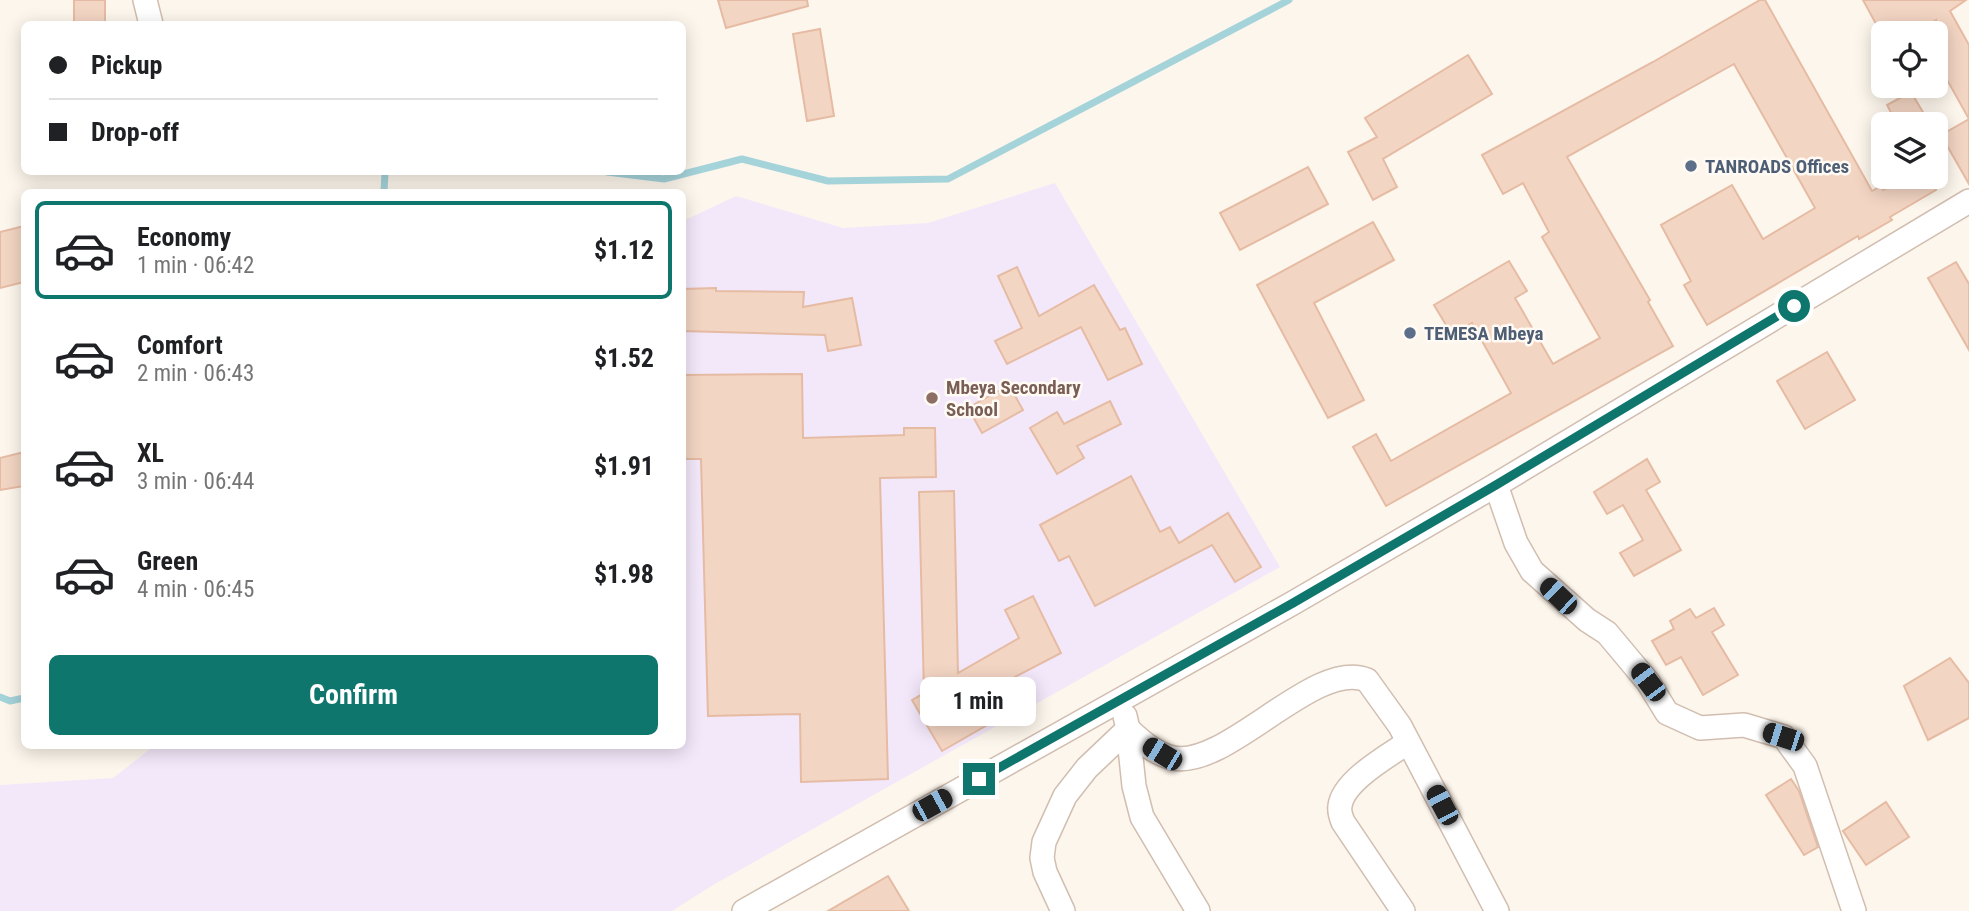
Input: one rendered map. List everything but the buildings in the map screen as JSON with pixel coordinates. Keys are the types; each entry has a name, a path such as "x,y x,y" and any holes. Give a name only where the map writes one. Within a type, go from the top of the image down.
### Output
{"street":[{"path":"145,0 150,21"},
{"path":"744,911 1121,700 1496,485 1969,201"},
{"path":"1496,485 1516,543 1532,571 1567,604 1607,633 1640,671 1667,713 1699,728 1744,725 1783,737 1805,766 1854,911"},
{"path":"1128,729 1162,754 1188,759 1219,748 1320,686 1332,681 1360,677 1367,680 1400,726 1497,911"},
{"path":"1121,700 1128,729 1134,786 1142,817 1198,911"},
{"path":"1063,911 1045,872 1042,858 1044,842 1065,796 1087,768 1128,729"},
{"path":"1403,911 1343,822 1339,808 1343,795 1362,775 1407,743"}],"shaded area":[{"name":"Mbeya Secondary School","path":"1055,183 1280,567 713,885 672,911 0,911 0,785 113,778 150,749 686,749 686,220 736,196 843,228 928,223"}],"waterway":[{"path":"686,173 742,159 828,181 948,179 1289,0"},
{"path":"384,189 385,175"},
{"path":"631,175 664,179 680,175"},
{"path":"0,697 10,701 21,699"}],"place":[{"name":"TANROADS Offices","path":"1691,166"},
{"name":"TEMESA Mbeya","path":"1410,333"},
{"name":"Mbeya Secondary School","path":"932,398"}],"route":[{"path":"979,779 1293,603 1794,306"}]}
